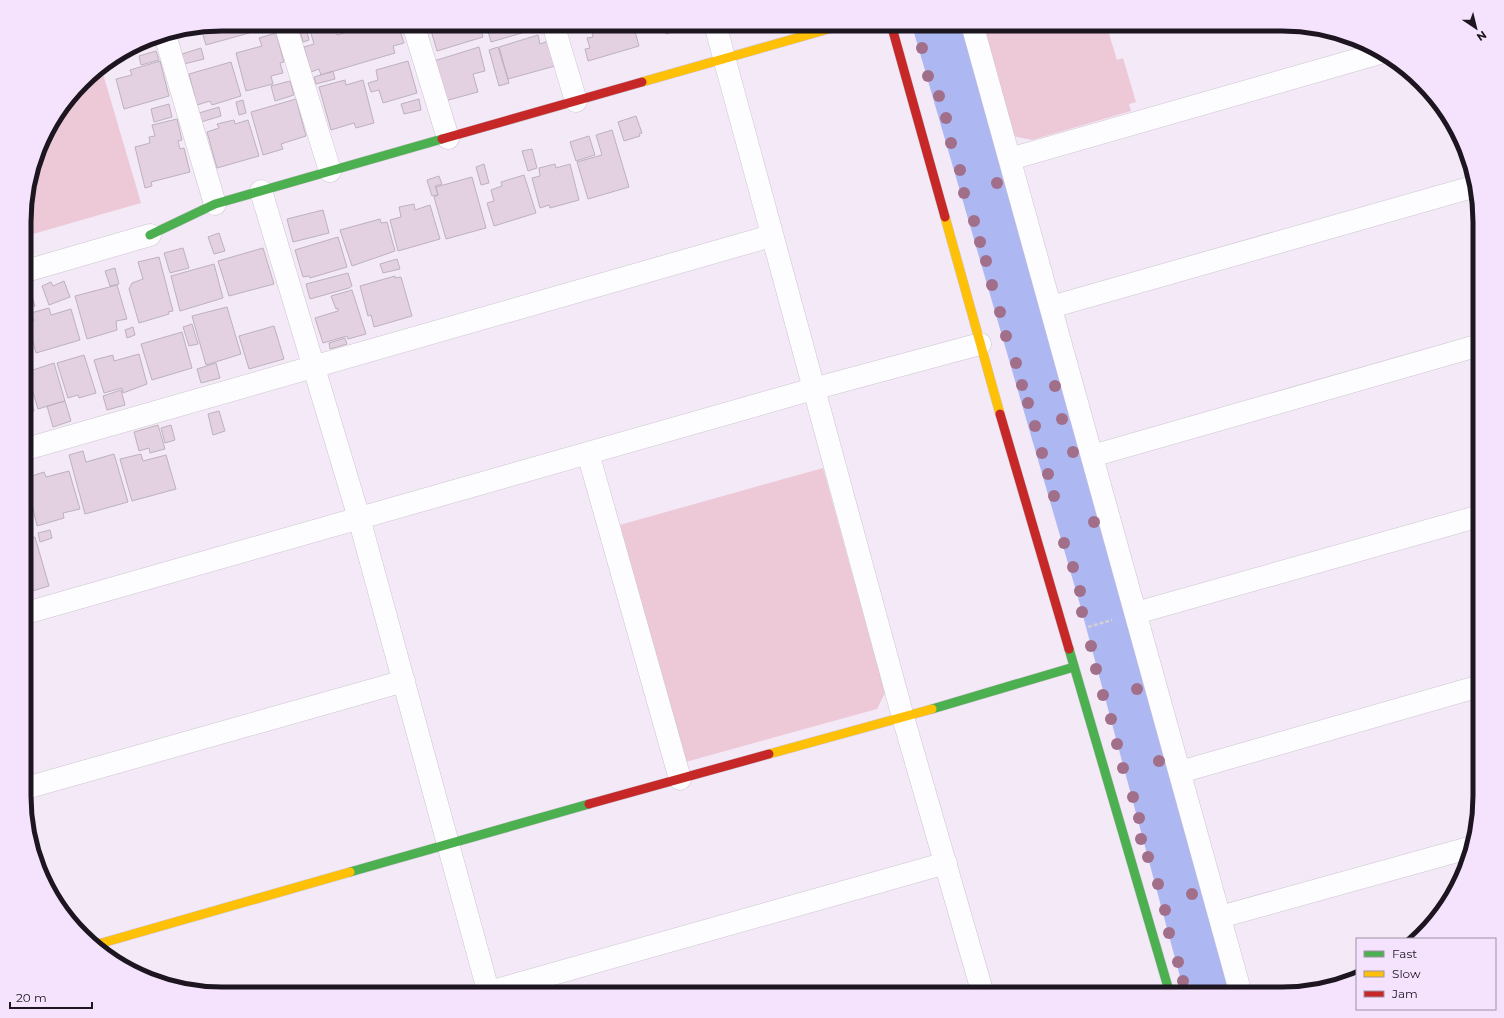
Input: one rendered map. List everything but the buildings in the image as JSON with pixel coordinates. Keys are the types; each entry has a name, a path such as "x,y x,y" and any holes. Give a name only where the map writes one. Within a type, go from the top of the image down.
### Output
{"street":[{"path":"287,31 330,171"},
{"path":"415,31 448,138"},
{"path":"555,31 576,101"},
{"path":"717,31 903,717 981,987"},
{"path":"31,270 150,235 215,204 822,31"},
{"path":"892,31 980,344 1168,987"},
{"path":"974,31 1092,456 1127,616 1180,772 1239,987"},
{"path":"166,40 215,204"},
{"path":"1010,159 1373,55"},
{"path":"1051,307 1469,188"},
{"path":"261,191 359,518 449,843 485,987"},
{"path":"31,447 772,236"},
{"path":"31,612 813,389 980,344"},
{"path":"1092,456 1473,347"},
{"path":"588,453 680,779"},
{"path":"1127,616 1473,518"},
{"path":"102,944 449,843 903,717 1074,667"},
{"path":"31,787 404,681"},
{"path":"1180,772 1473,688"},
{"path":"1220,917 1465,849"},
{"path":"507,987 946,863"}],"path":[{"path":"1090,627 1127,616"}],"shaded area":[{"path":"984,31 1108,31 1117,60 1123,58 1136,102 1129,104 1131,111 1032,140 1013,136"},
{"path":"103,73 141,203 31,235 31,210 35,185 41,161 46,149 63,116 78,96"},
{"path":"823,468 885,693 877,709 682,763 616,526"}],"waterway":[{"path":"939,31 1103,596 1208,987"}],"traffic: fast":[{"path":"150,235 215,204 442,139"},
{"path":"1069,649 1168,987"},
{"path":"932,709 1074,667"},
{"path":"350,872 589,804"}],"traffic: slow":[{"path":"642,82 821,31"},
{"path":"945,217 1000,414"},
{"path":"769,754 932,709"},
{"path":"101,943 350,872"}],"traffic: jam":[{"path":"893,31 945,217"},
{"path":"442,139 642,82"},
{"path":"1000,414 1069,649"},
{"path":"589,804 769,754"}]}
